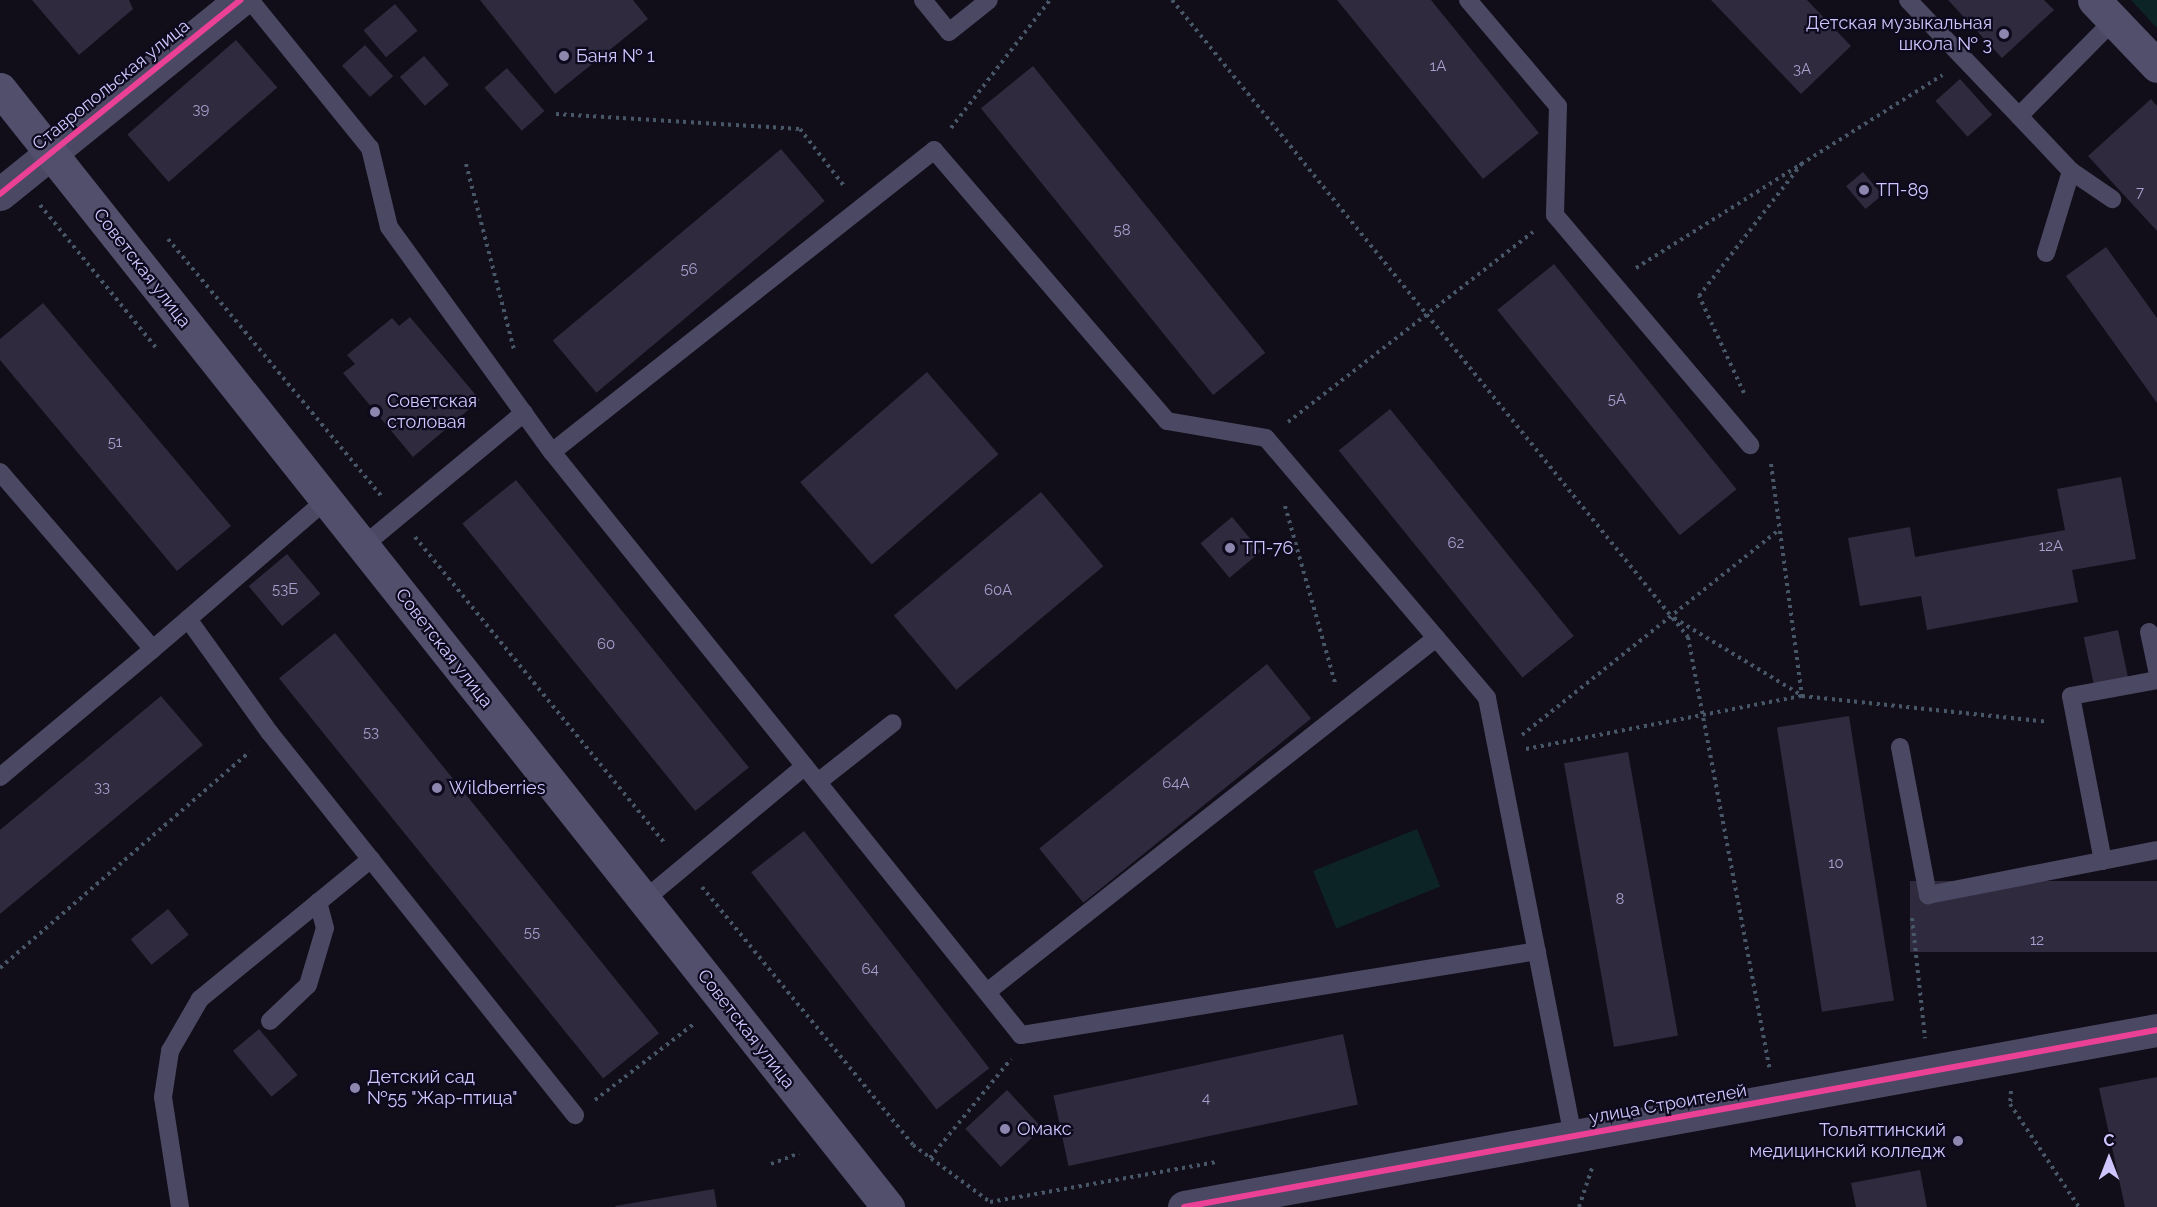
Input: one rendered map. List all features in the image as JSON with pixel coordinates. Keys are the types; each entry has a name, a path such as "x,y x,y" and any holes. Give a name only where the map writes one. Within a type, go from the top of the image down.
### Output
{"main road":[{"path":"2103,10 2157,66"},
{"name":"Советская улица","path":"0,90 888,1207"}],"street":[{"name":"Ставропольская улица","path":"0,194 240,0"},
{"name":"улица Строителей","path":"1184,1207 2157,1030"}],"lane":[{"path":"250,0 369,148 389,227 552,452 1022,1035 1537,951"},
{"path":"923,0 949,32 989,0"},
{"path":"1468,0 1558,106 1555,215 1750,445"},
{"path":"1908,0 2071,171 2112,199"},
{"path":"2019,116 2103,10"},
{"path":"552,452 934,150 1167,421 1266,438 1487,698 1573,1136"},
{"path":"2046,253 2071,171"},
{"path":"363,546 524,413"},
{"path":"0,472 153,649"},
{"path":"0,777 326,500"},
{"path":"188,619 270,733 575,1115"},
{"path":"2149,632 2157,670"},
{"path":"987,992 1436,638"},
{"path":"2103,861 2071,696 2157,680"},
{"path":"818,782 893,723"},
{"path":"1900,747 1928,895 2157,850"},
{"path":"644,900 806,766"},
{"path":"180,1207 163,1097 170,1051 200,999 371,859"},
{"path":"270,1021 308,985 325,928 318,902"}],"path":[{"path":"934,150 1050,0"},
{"path":"1172,0 1688,637 1775,1100"},
{"path":"1612,282 1966,60"},
{"path":"556,114 800,129 860,208"},
{"path":"1748,401 1699,296 1802,163"},
{"path":"466,164 516,358"},
{"path":"1266,438 1555,215"},
{"path":"160,230 913,1145 990,1202 1225,1161"},
{"path":"1769,454 1802,696"},
{"path":"1282,495 1343,711"},
{"path":"1498,754 1779,530"},
{"path":"1671,616 1802,696"},
{"path":"1498,754 1802,696 2076,725"},
{"path":"0,968 270,733"},
{"path":"1925,1039 1910,920 1928,895"},
{"path":"575,1115 695,1023"},
{"path":"930,1158 1032,1033"},
{"path":"1914,1041 1937,1037"},
{"path":"1758,1068 1780,1064"},
{"path":"2011,1087 2010,1104 2079,1207"},
{"path":"771,1164 799,1153"}],"green space":[{"path":"2131,0 2157,0 2157,28"},
{"path":"1417,829 1440,886 1336,928 1313,871"}],"building":[{"path":"32,0 129,0 133,9 79,55"},
{"name":"Баня № 1","path":"480,0 633,0 648,19 555,94"},
{"path":"1337,0 1431,0 1539,133 1483,179"},
{"path":"1711,0 1807,0 1851,46 1801,94"},
{"name":"Детская музыкальная школа № 3","path":"1948,0 2044,0 2054,10 2002,58"},
{"path":"395,4 417,31 386,57 364,30"},
{"path":"236,40 277,88 169,182 127,134"},
{"path":"365,45 393,76 370,97 342,66"},
{"path":"424,56 449,85 425,106 400,77"},
{"path":"1033,66 1265,353 1213,395 981,108"},
{"path":"507,68 544,111 522,131 484,88"},
{"path":"1960,79 1992,115 1968,137 1935,101"},
{"path":"2151,99 2157,106 2157,231 2088,156"},
{"path":"781,149 825,201 596,393 553,341"},
{"name":"ТП-89","path":"1863,172 1882,195 1865,209 1846,186"},
{"path":"2106,247 2157,318 2157,403 2066,276"},
{"path":"1554,264 1737,489 1680,535 1497,310"},
{"path":"43,303 231,526 177,571 0,360 0,339"},
{"path":"410,317 480,400 413,457 343,373 355,364 347,355 392,318 399,326"},
{"path":"927,372 999,454 872,564 800,482"},
{"path":"1390,409 1574,636 1522,677 1339,451"},
{"path":"2121,477 2136,559 2072,570 2078,602 1927,630 1921,596 1860,606 1848,538 1910,527 1915,557 2065,530 2057,489"},
{"path":"516,480 749,768 695,811 462,523"},
{"path":"1041,492 1103,566 956,690 894,615"},
{"name":"ТП-76","path":"1232,517 1261,551 1230,578 1201,543"},
{"path":"287,554 320,594 282,626 249,586"},
{"path":"2118,630 2128,679 2094,686 2084,637"},
{"path":"335,633 659,1033 603,1079 279,678"},
{"path":"1267,664 1311,718 1083,903 1039,848"},
{"path":"161,696 203,745 0,914 0,830"},
{"path":"1849,716 1894,1000 1822,1012 1777,727"},
{"path":"1628,752 1678,1036 1614,1047 1564,763"},
{"path":"804,831 989,1068 937,1109 751,872"},
{"path":"1910,881 2157,881 2157,952 1910,952"},
{"path":"168,909 189,935 151,965 131,939"},
{"path":"259,1029 298,1075 272,1097 233,1051"},
{"path":"1343,1034 1358,1104 1068,1166 1053,1096"},
{"path":"2157,1077 2157,1207 2125,1207 2099,1088"},
{"name":"Омакс","path":"1007,1090 1042,1128 1001,1167 965,1129"},
{"path":"1920,1170 1927,1207 1856,1207 1851,1183"},
{"path":"714,1189 717,1207 615,1206"}],"cycle path":[{"path":"0,194 240,0"},
{"path":"1184,1207 2157,1030"}],"place":[{"name":"Детская музыкальная школа № 3","path":"2004,34"},
{"name":"Баня № 1","path":"564,56"},
{"name":"ТП-89","path":"1864,190"},
{"name":"Советская столовая","path":"375,412"},
{"name":"ТП-76","path":"1230,548"},
{"name":"Wildberries","path":"437,788"},
{"name":"Детский сад №55 \"Жар-птица\"","path":"355,1088"},
{"name":"Омакс","path":"1005,1129"},
{"name":"Тольяттинский медицинский колледж","path":"1958,1141"}]}
